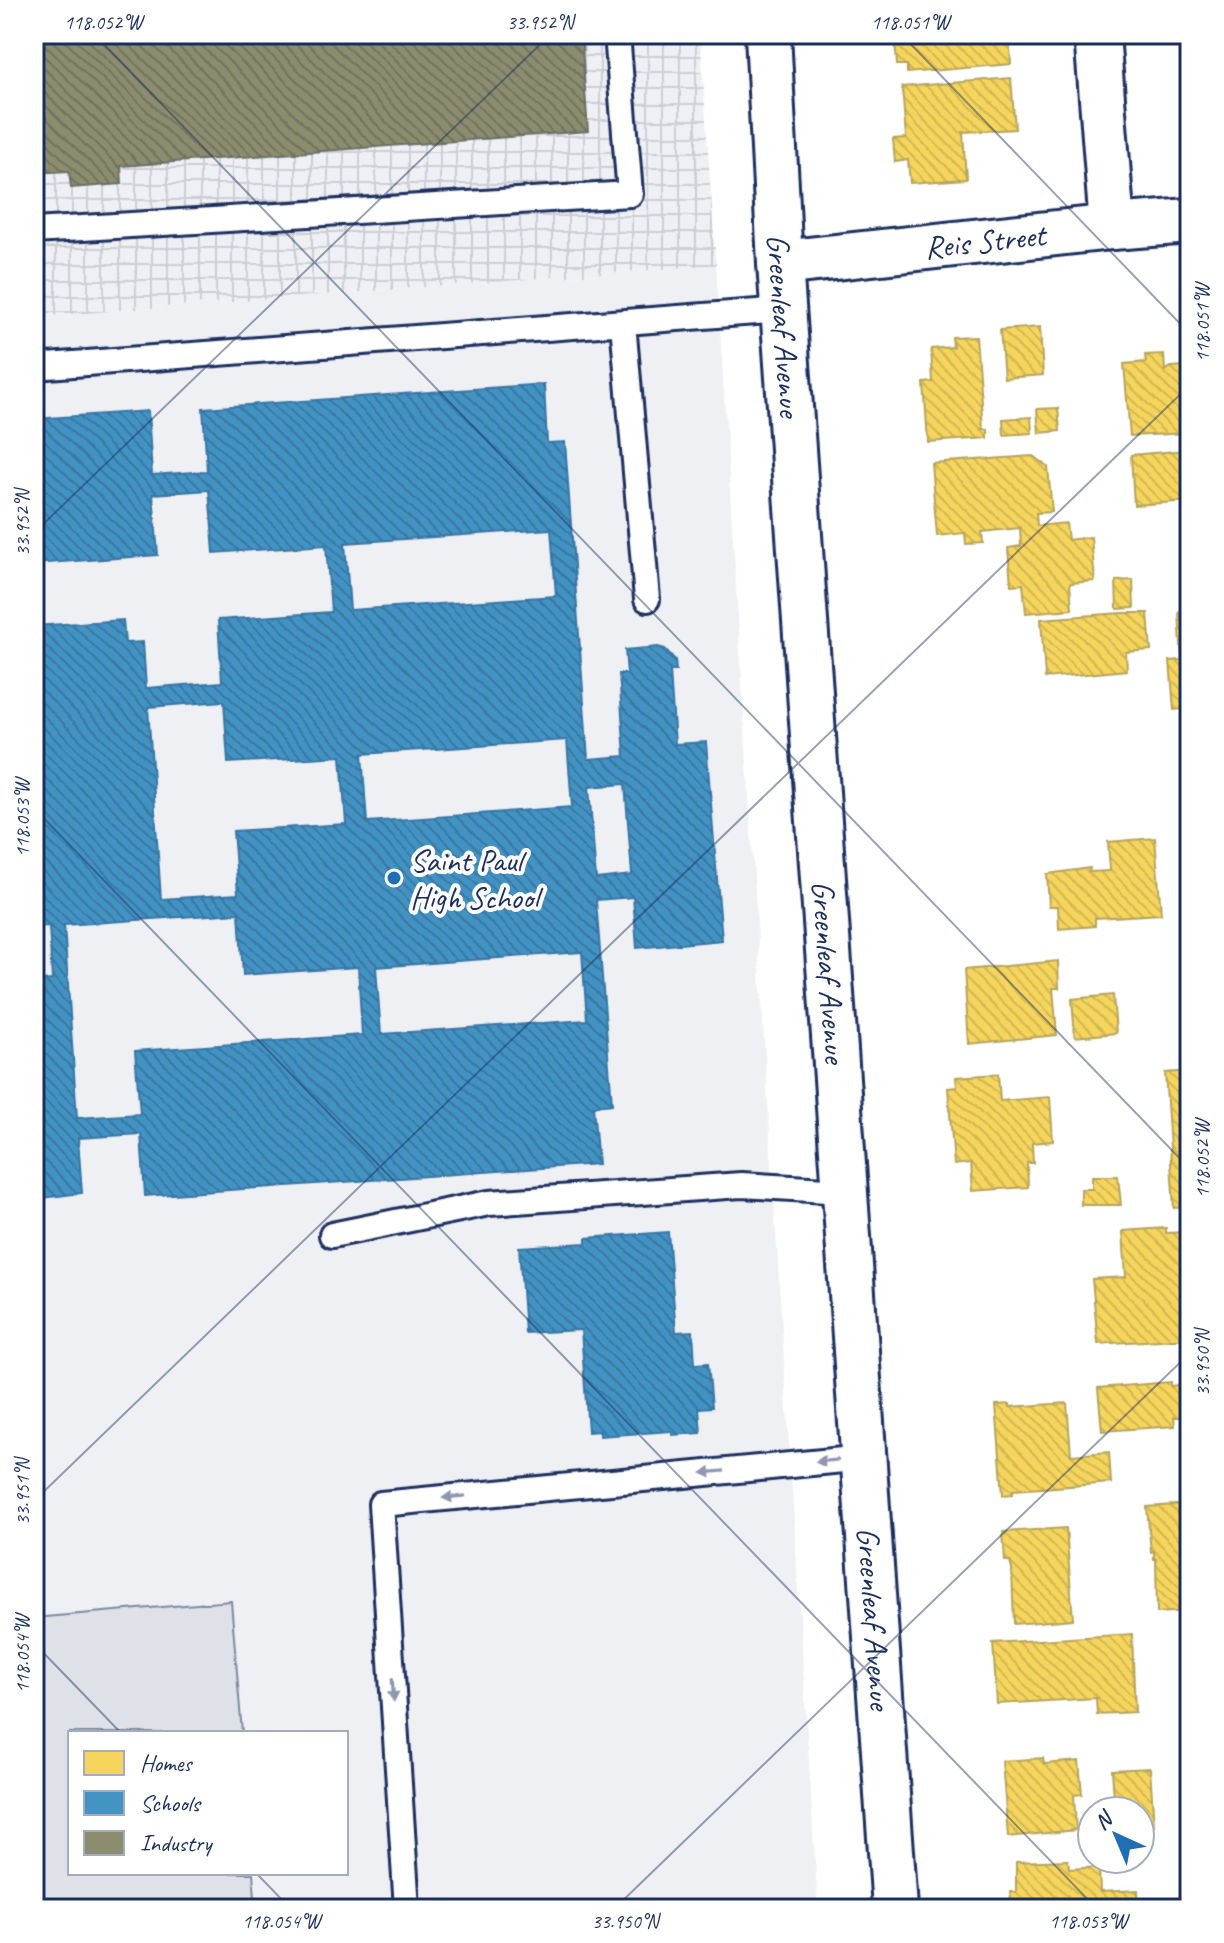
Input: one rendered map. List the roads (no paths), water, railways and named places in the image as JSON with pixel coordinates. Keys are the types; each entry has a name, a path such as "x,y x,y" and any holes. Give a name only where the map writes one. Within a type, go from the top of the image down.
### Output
{"main road":[{"name":"Greenleaf Avenue","path":"768,34 783,310 895,1909"},
{"path":"1097,34 1112,227"},
{"name":"Reis Street","path":"780,263 1190,221"}],"lane":[{"path":"34,231 630,194 617,34"},
{"path":"34,367 783,310"},
{"path":"623,323 647,599"},
{"path":"332,1235 489,1203 741,1185 845,1191"},
{"path":"407,1909 381,1504 864,1458"}],"place":[{"name":"Saint Paul High School","path":"394,878"}]}
